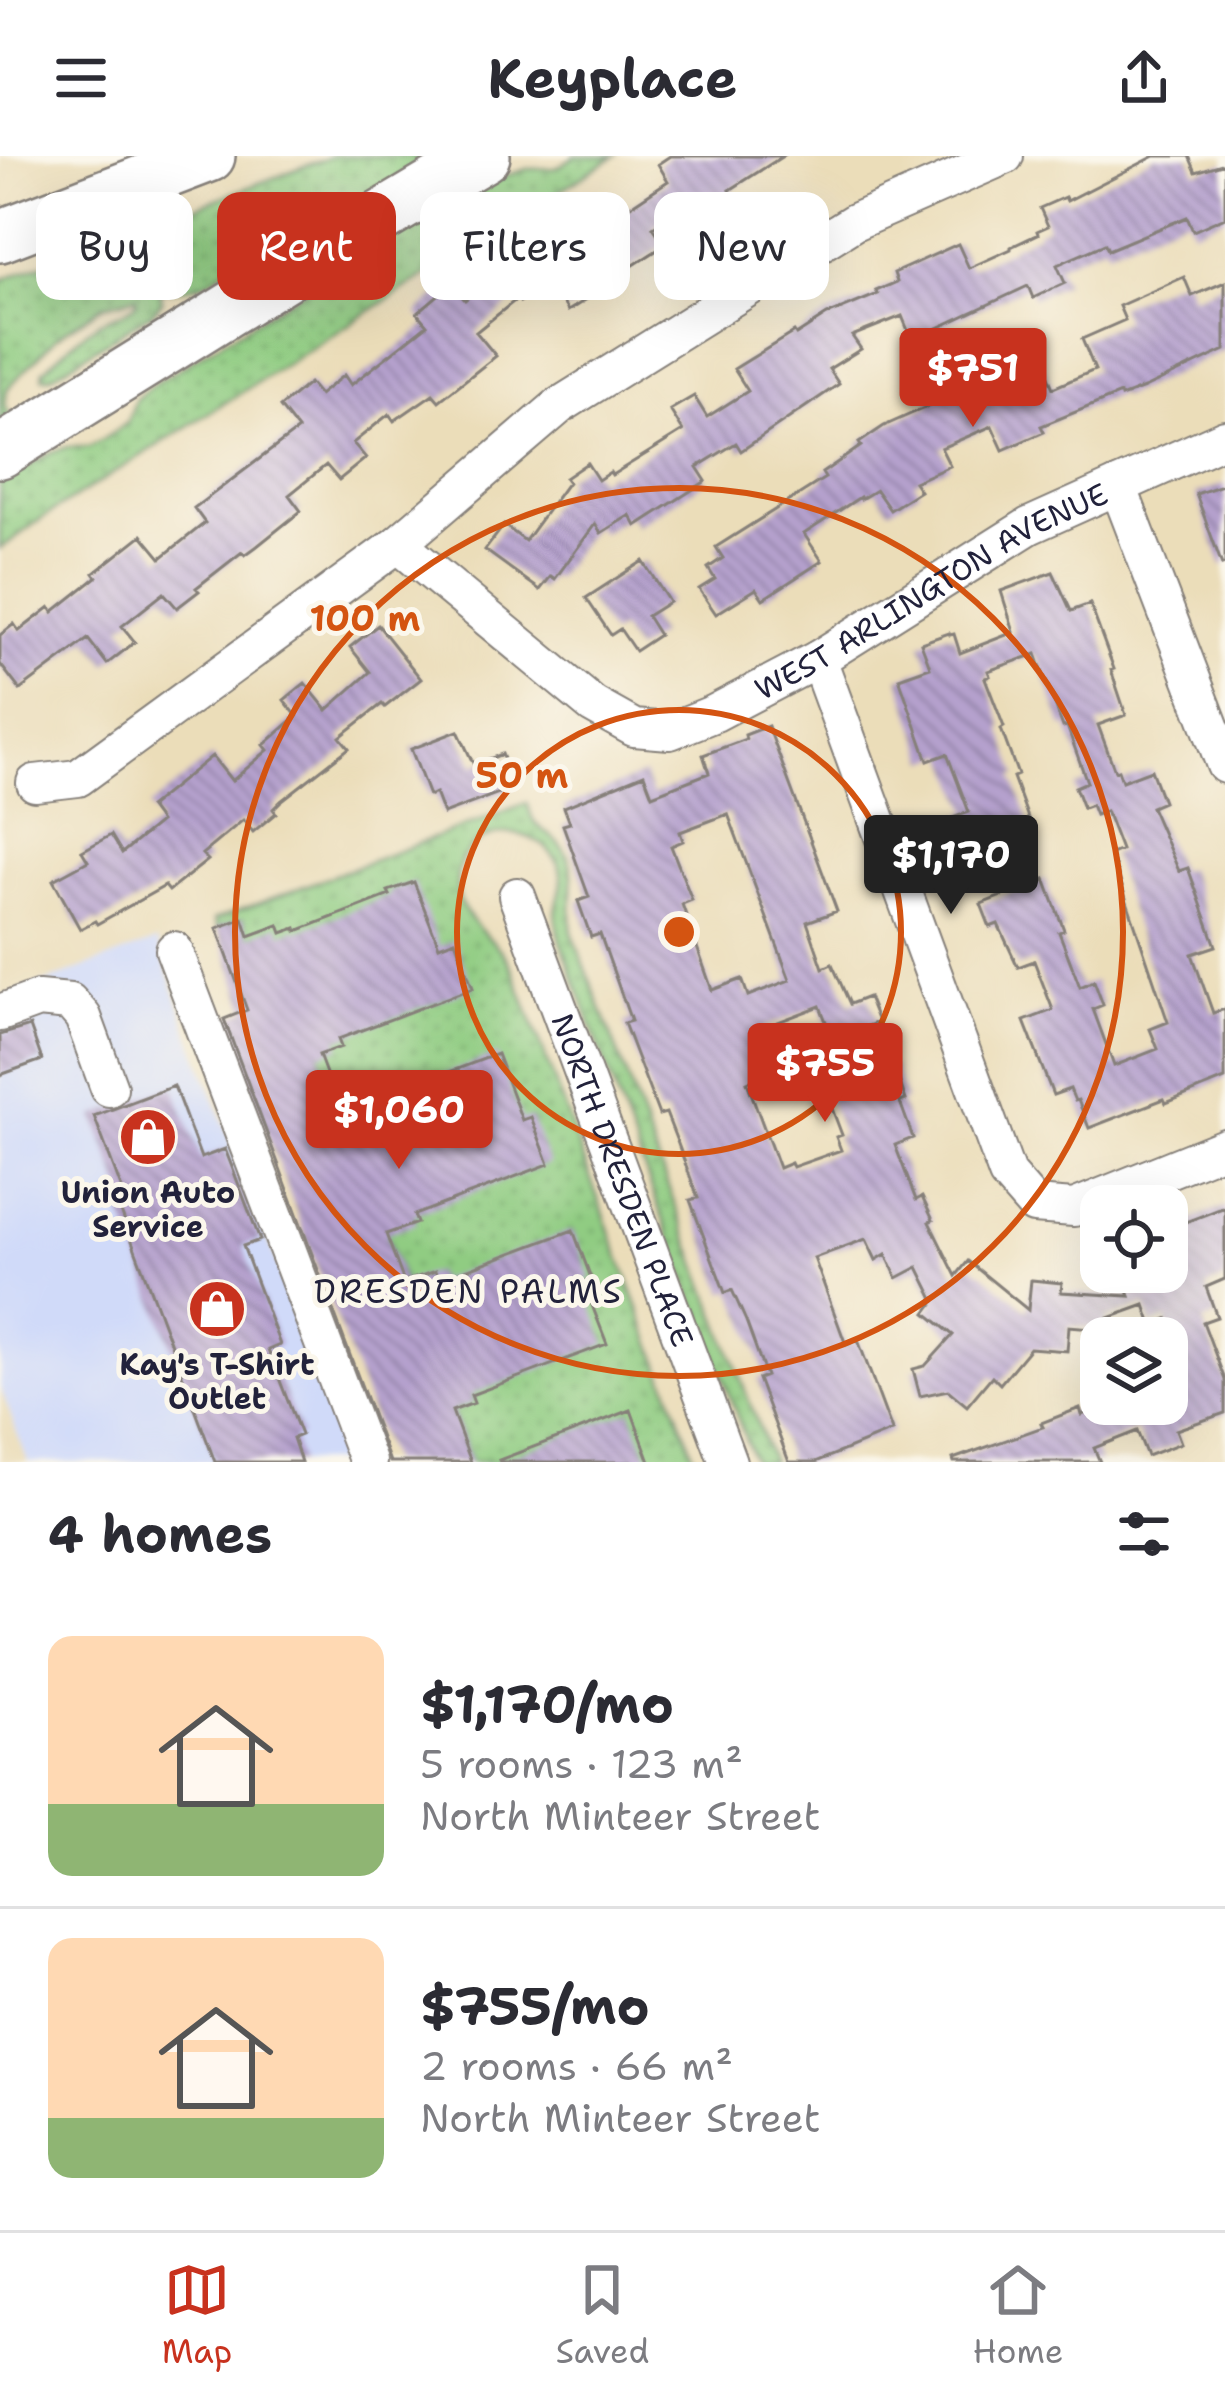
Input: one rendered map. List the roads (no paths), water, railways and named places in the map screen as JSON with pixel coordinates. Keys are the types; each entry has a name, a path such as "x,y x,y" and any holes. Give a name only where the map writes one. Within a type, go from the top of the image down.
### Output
{"highway":[{"path":"0,236 208,156"},
{"path":"0,452 484,156"}],"street":[{"path":"35,783 79,778 398,544 559,406 854,222 1005,156"},
{"name":"WEST ARLINGTON AVENUE","path":"398,544 593,705 634,728 670,731 818,659 1029,526 1225,438"},
{"path":"1118,486 1225,765"},
{"path":"818,659 1007,1174 1034,1205 1074,1208 1225,1147"},
{"name":"NORTH DRESDEN PLACE","path":"517,896 728,1462"},
{"path":"174,950 368,1462"},
{"path":"0,1013 38,999 70,1003 83,1017 109,1088"}],"place":[{"name":"Union Auto Service","path":"148,1137"},
{"name":"Kay's T-Shirt Outlet","path":"217,1309"}],"district":[{"name":"DRESDEN PALMS","path":"469,1291"}]}
